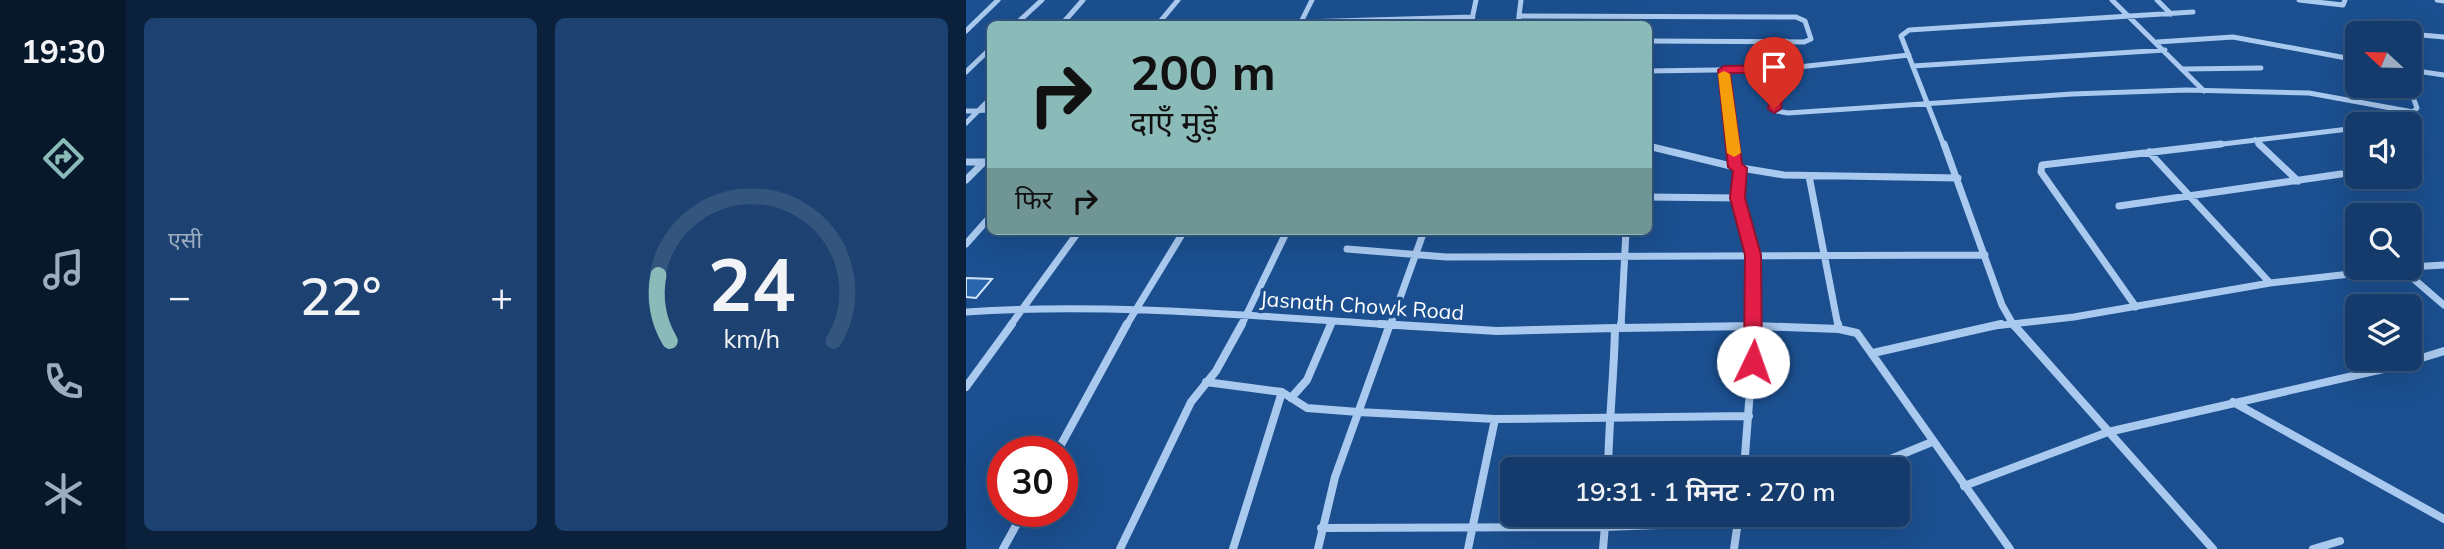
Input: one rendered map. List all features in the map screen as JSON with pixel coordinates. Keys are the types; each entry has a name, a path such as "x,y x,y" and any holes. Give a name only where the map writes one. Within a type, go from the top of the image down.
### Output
{"street":[{"path":"966,31 998,0"},
{"path":"1019,21 1042,0"},
{"path":"1065,21 1083,0"},
{"path":"1160,21 1178,0"},
{"path":"1302,21 1312,0"},
{"path":"1472,21 1476,0"},
{"path":"1518,21 1521,0"},
{"path":"2112,0 2204,90"},
{"path":"2157,0 2171,14"},
{"path":"2299,0 2336,6 2343,5 2345,0"},
{"path":"2437,0 2444,1"},
{"path":"2193,12 1909,30 1901,36 1958,178 2011,322 2213,549"},
{"path":"1519,16 1717,15 1803,19 1811,39 1652,41"},
{"path":"1358,21 1473,17"},
{"path":"2422,35 2444,37"},
{"path":"2157,42 2233,37 2345,58"},
{"path":"1786,41 1774,102 1774,109 1782,113 2072,94 2204,90 2309,93 2413,113 2417,108 2413,98"},
{"path":"1913,66 2165,50"},
{"path":"966,72 987,52"},
{"path":"1652,71 1780,69 1909,55"},
{"path":"2183,69 2261,68"},
{"path":"1724,70 1738,168 1738,198 1753,255 1755,326 1745,457"},
{"path":"2422,72 2444,75"},
{"path":"966,123 987,102"},
{"path":"966,111 987,110"},
{"path":"2136,307 2040,168 2045,163 2345,129"},
{"path":"2255,140 2298,180"},
{"path":"1652,147 1738,168 1808,176 1958,178"},
{"path":"2149,152 2270,283"},
{"path":"966,162 987,162"},
{"path":"966,180 987,162"},
{"path":"2119,206 2341,174"},
{"path":"1808,176 1839,329"},
{"path":"1652,197 1738,198"},
{"path":"966,244 987,220"},
{"path":"966,387 1076,235"},
{"path":"1066,436 1135,310 1182,235"},
{"path":"1120,549 1191,402 1237,338 1285,235"},
{"path":"1318,549 1335,477 1423,235"},
{"path":"1626,235 1620,328 1755,326 1839,329 1857,333 2010,549"},
{"path":"1347,249 1446,257 1985,254"},
{"path":"2422,266 2444,265"},
{"path":"1873,353 2011,322 2074,317 2270,283 2345,274"},
{"path":"2416,280 2444,305"},
{"name":"Jasnath Chowk Road","path":"966,312 1023,308 1135,310 1497,331 1615,328 1608,457"},
{"path":"1291,398 1307,380 1332,321"},
{"path":"1964,486 2108,432 2392,368 2444,351"},
{"path":"1206,382 1282,392 1307,408 1358,412 1496,419 1749,416"},
{"path":"1233,549 1282,392"},
{"path":"2233,402 2444,519"},
{"path":"1468,549 1496,419"},
{"path":"1895,457 1932,442"},
{"path":"1003,549 1015,527"},
{"path":"1321,528 1605,527 1603,549"},
{"path":"1734,549 1737,527"},
{"path":"2313,549 2340,541"}],"building":[{"path":"966,278 992,279 976,298 966,297"}],"slow traffic":[{"path":"1724,74 1734,153"}],"route":[{"path":"1753,362 1753,255 1738,198 1740,168 1735,167 1724,70 1780,69 1774,109"}]}
